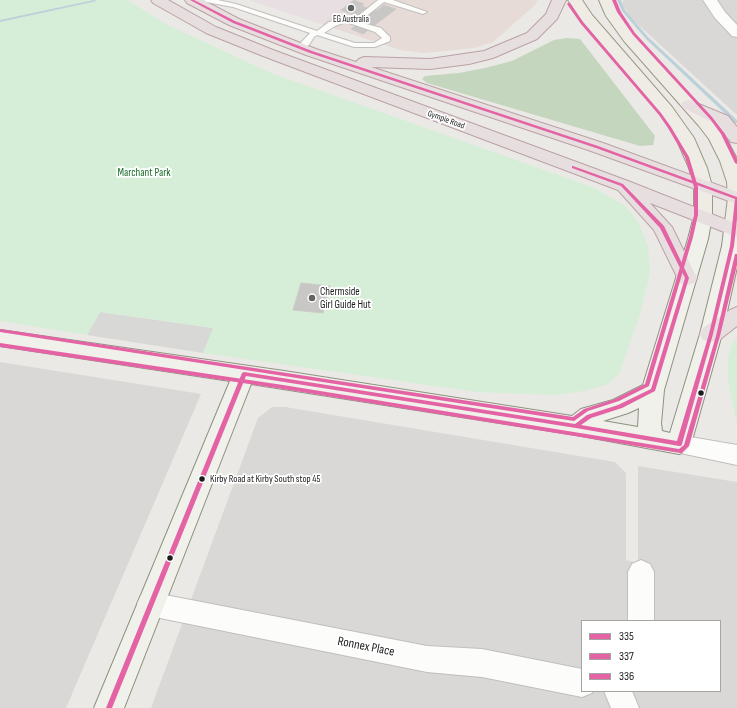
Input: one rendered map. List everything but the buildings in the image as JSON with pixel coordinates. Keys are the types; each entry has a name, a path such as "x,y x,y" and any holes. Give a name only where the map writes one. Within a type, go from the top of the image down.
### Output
{"highway":[{"name":"Gympie Road","path":"158,0 211,30 268,53 622,185 736,230"},
{"name":"Gympie Road","path":"192,0 234,22 300,48 597,146 737,198"},
{"path":"343,63 430,64 488,55 532,36 552,16 559,0"},
{"path":"690,105 722,120 737,138"},
{"path":"622,185 662,227 687,278"},
{"path":"711,334 737,315"}],"main road":[{"path":"574,0 587,18 666,110 676,124 693,154 703,186 703,216 698,239 653,390 650,423 651,439"},
{"path":"0,338 244,374 576,426 679,444 711,334 736,230 737,198 734,177 724,150 717,138 690,105 620,27 606,0"},
{"path":"109,708 244,374"},
{"path":"576,426 589,416 620,407 653,390"}],"street":[{"path":"710,0 720,15 737,33"},
{"path":"679,444 737,455"},
{"path":"641,572 641,620"},
{"name":"Ronnex Place","path":"150,604 427,659 482,663 581,683"},
{"path":"618,692 625,708"}],"lane":[{"path":"206,0 234,5 317,32 361,46 375,45 387,39 378,30 346,20 332,24 317,32 311,35 306,43 300,48"},
{"path":"353,23 382,0"},
{"path":"386,0 423,12"}],"shaded area":[{"path":"249,0 354,0 321,24"},
{"path":"354,0 538,0 534,6 493,42 474,48 424,53 400,50 321,24"},
{"path":"623,0 737,0 737,115 631,18 623,5"},
{"path":"100,312 214,328 203,353 87,335"},
{"path":"0,362 201,394 66,708 0,708"},
{"path":"272,407 285,407 615,462 626,473 626,560 638,563 638,466 737,482 737,708 151,708 258,418"}],"green space":[{"name":"Marchant Park","path":"0,0 127,0 166,24 271,73 592,187 624,205 639,223 648,246 650,272 641,311 620,372 609,384 584,391 555,395 477,392 203,353 213,328 100,312 87,335 0,321"},
{"path":"567,38 580,39 655,136 653,145 640,146 427,83 422,79 425,76 459,73 512,61 554,40"},
{"path":"737,338 737,425 728,381 728,358 732,343"}],"waterway":[{"path":"619,0 623,10 647,38 737,122"},
{"path":"0,21 95,1"}],"transit line":[{"name":"335","path":"192,0 234,22 311,52 597,147 737,198 732,246 711,334 679,444 576,426 244,374"},
{"name":"337","path":"614,0 619,12 634,34 711,118 723,134 737,163"},
{"name":"336","path":"1,331 574,419 586,410 617,400 647,385 691,237 696,215 696,187 687,157 670,128 660,114 582,23 569,4"},
{"name":"335","path":"573,167 622,185 662,227 687,278 653,390 620,407 589,416 576,426"},
{"name":"337","path":"0,345 283,387 680,451 686,446 718,336 737,255"},
{"name":"335","path":"109,708 244,374"}],"place":[{"name":"EG Australia","path":"351,8"},
{"name":"Chermside Girl Guide Hut","path":"312,298"},
{"name":"Kirby Road at Kirby South stop 45","path":"202,479"}]}
